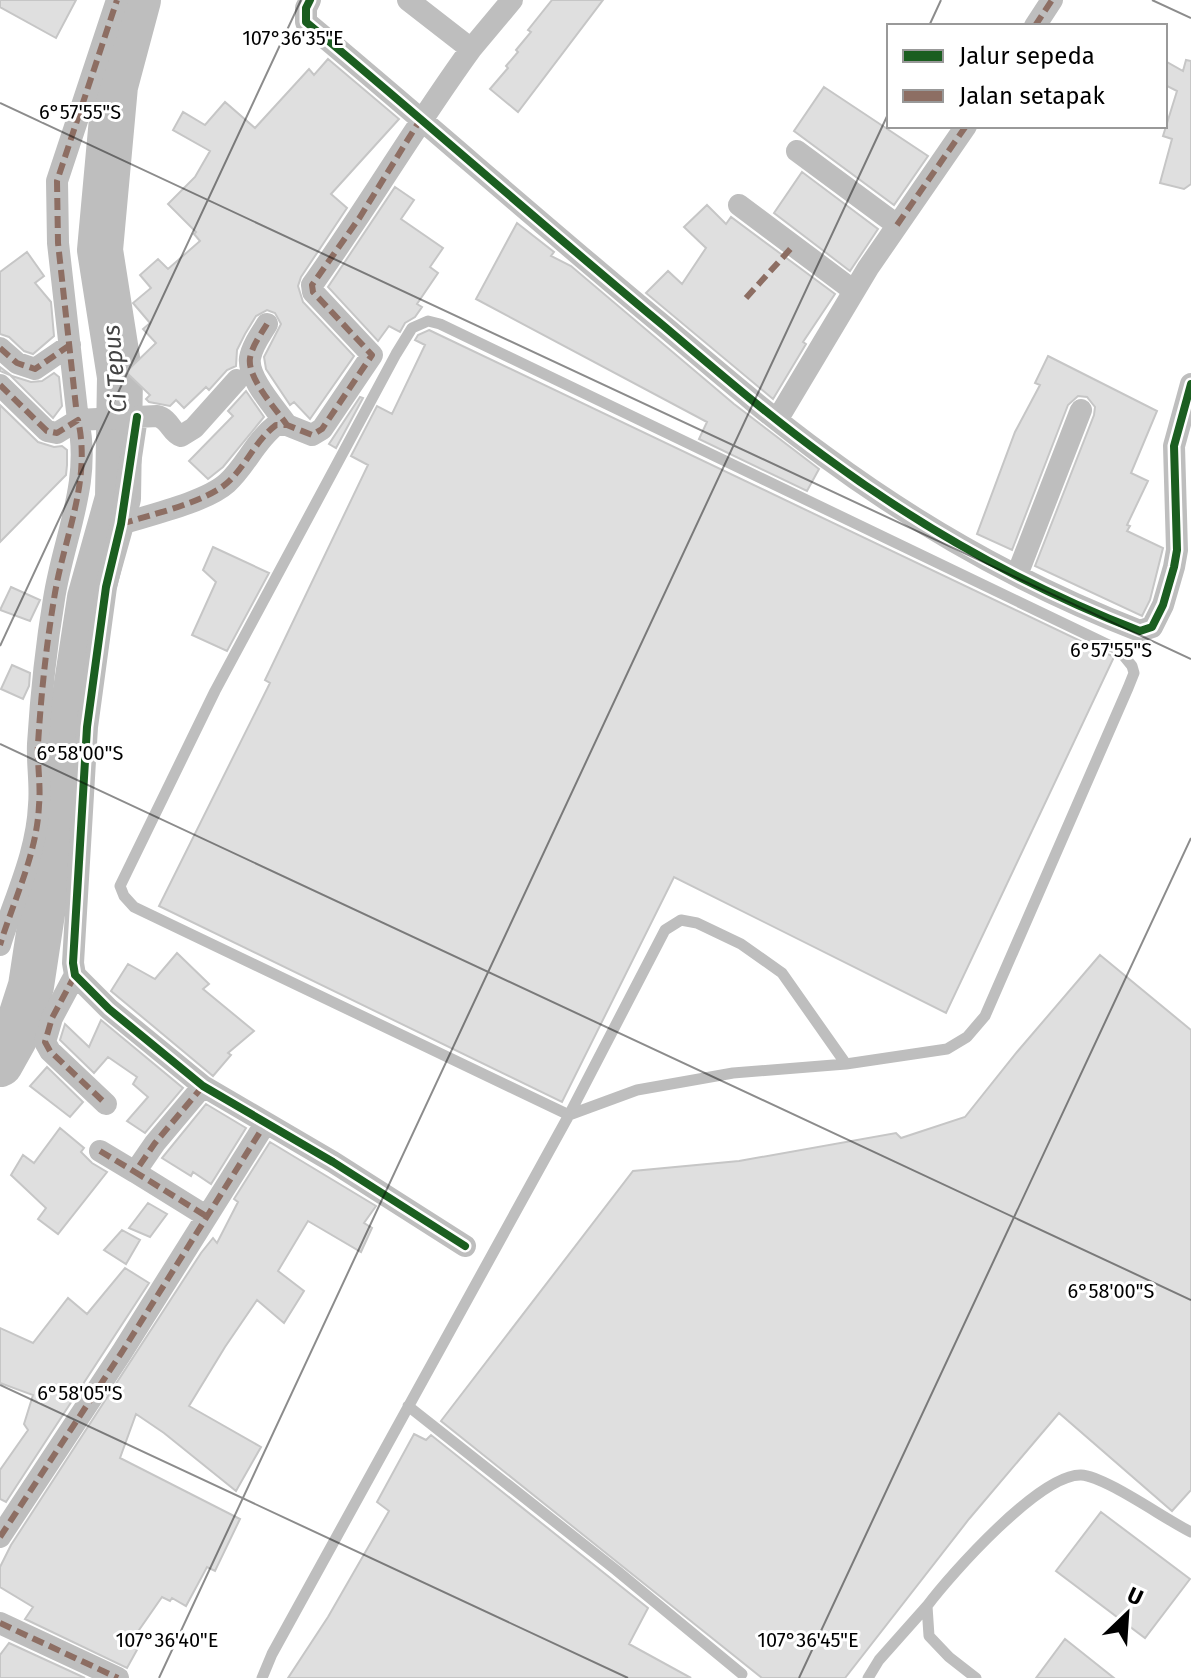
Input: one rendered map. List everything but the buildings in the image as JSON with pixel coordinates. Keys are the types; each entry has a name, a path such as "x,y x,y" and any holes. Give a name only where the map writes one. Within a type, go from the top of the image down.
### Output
{"street":[{"path":"0,945 30,856 39,806 38,746 42,687 54,597 82,474 82,420 58,243 57,181 117,0"},
{"path":"310,0 306,8 306,22 777,420 903,511 1017,575 1140,631 1152,627 1163,605 1177,550 1174,446 1191,384"},
{"path":"408,0 471,49"},
{"path":"121,524 212,494 229,482 276,425 287,425 309,435 318,433 372,354 312,288 420,120 471,49 512,0"},
{"path":"1036,24 1052,0"},
{"path":"777,420 854,291 965,128"},
{"path":"797,151 897,225"},
{"path":"739,205 854,291"},
{"path":"267,324 249,360 253,377 287,425"},
{"path":"0,348 17,363 35,369 70,345"},
{"path":"0,385 47,431 57,433 82,420 163,418 181,436 194,428 237,380"},
{"path":"1017,575 1081,410"},
{"path":"133,417 121,524 106,587 87,727 73,963 75,975 109,1009 203,1086 333,1162 465,1246"},
{"path":"75,975 52,1018 45,1042 50,1051 106,1104"},
{"path":"135,1172 203,1086"},
{"path":"0,1537 122,1352 265,1124"},
{"path":"100,1151 206,1216"},
{"path":"0,1623 118,1678"}],"lane":[{"path":"428,321 440,324 1119,650 1132,666 1134,673 1128,688 985,1016 967,1037 947,1049 846,1064 733,1073 637,1090 569,1115 134,907 124,896 120,886 215,691 412,328 428,321"},
{"path":"262,1678 569,1115 665,930 681,920 697,923 732,939 782,973 846,1064"},
{"path":"408,1406 742,1674"},
{"path":"868,1678 879,1660 946,1581 1018,1509 1055,1483 1080,1475 1107,1485 1191,1532"},
{"path":"927,1606 929,1636 976,1678"}],"waterway":[{"name":"Ci Tepus","path":"0,1064 14,1039 31,986 90,598 118,498 120,377 100,250 115,86 138,0"}],"marked path":[{"path":"76,407 58,243 57,181 117,0"},
{"path":"1036,24 1052,0"},
{"path":"121,524 177,507 218,490 234,476 262,438 276,425 287,425 312,435 322,429 372,355 313,292 312,285 360,217 420,120"},
{"path":"897,225 965,128"},
{"path":"746,298 794,245"},
{"path":"267,324 253,349 250,366 257,384 287,425"},
{"path":"0,348 17,363 35,369 70,345"},
{"path":"0,385 47,431 57,433 78,420 81,443 79,488 58,577 46,653 38,744 37,823 29,859 0,945"},
{"path":"75,975 52,1018 45,1042 50,1051 106,1104"},
{"path":"203,1086 135,1172 206,1216"},
{"path":"0,1537 122,1352 265,1124"},
{"path":"100,1151 135,1172"},
{"path":"0,1623 118,1678"}],"cycle path":[{"path":"310,0 306,8 306,22 743,393 804,441 898,507 976,554 1057,596 1140,631 1152,627 1163,605 1174,567 1177,550 1174,446 1191,384"},
{"path":"137,417 121,524 106,587 87,727 73,963 75,975 109,1009 203,1086 333,1162 465,1246"}]}
